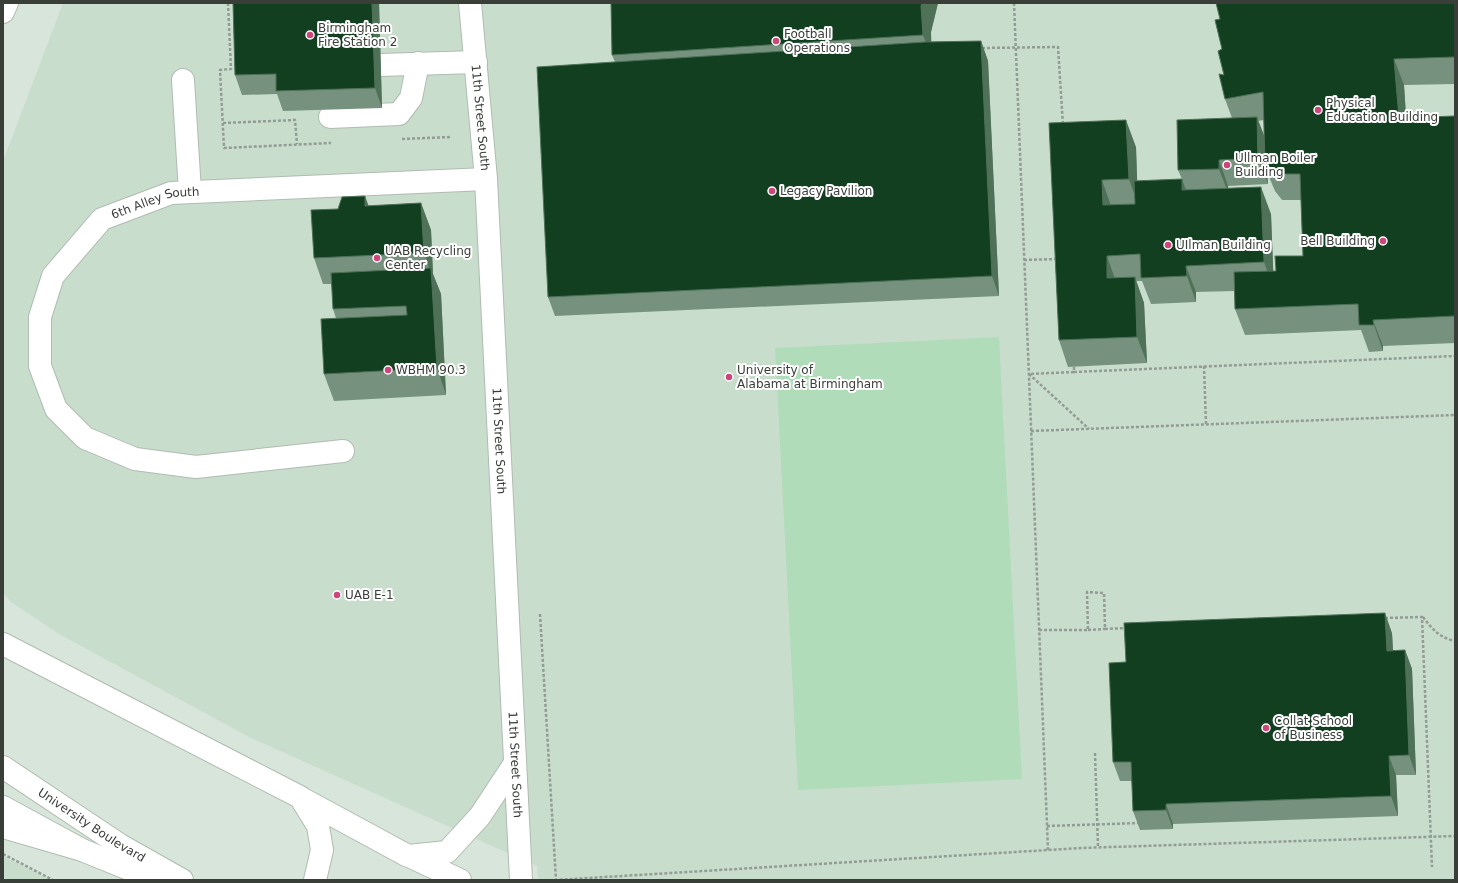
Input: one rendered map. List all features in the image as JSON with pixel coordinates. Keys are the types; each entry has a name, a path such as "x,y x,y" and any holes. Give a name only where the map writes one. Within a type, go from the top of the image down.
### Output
{"main road":[{"path":"3,12 7,3"},
{"name":"11th Street South","path":"470,3 486,179 521,880"},
{"path":"380,65 476,62"},
{"path":"330,117 399,114 411,98 418,64"},
{"path":"183,80 190,192"},
{"name":"6th Alley South","path":"343,451 196,467 135,459 85,438 56,409 40,366 40,317 53,276 102,219 171,193 486,179"},
{"path":"3,644 300,797 408,856 460,880"},
{"path":"408,856 447,852 480,816 515,763"},
{"name":"University Boulevard","path":"3,767 120,845 182,880"},
{"path":"300,797 318,826 322,850 315,880"},
{"name":"University Boulevard","path":"3,807 82,850 156,880"},
{"path":"3,827 82,850"}],"path":[{"path":"228,3 231,69 220,70 224,148 336,142"},
{"path":"1014,3 1048,850"},
{"path":"978,48 1058,47 1063,126"},
{"path":"223,123 295,120 297,144"},
{"path":"397,139 450,137"},
{"path":"1024,260 1064,259"},
{"path":"1029,374 1455,356"},
{"path":"1074,366 1074,372"},
{"path":"1204,366 1206,424"},
{"path":"1029,374 1090,429"},
{"path":"1031,431 1455,415"},
{"path":"1088,630 1087,592 1104,593 1105,628"},
{"path":"540,614 556,880 1098,847 1455,836"},
{"path":"1422,617 1432,866"},
{"path":"1383,618 1422,617 1438,634 1449,640 1455,641"},
{"path":"1039,630 1129,628"},
{"path":"1095,753 1098,847"},
{"path":"1047,826 1140,824"},
{"path":"3,854 53,880"}],"shaded area":[{"name":"University of Alabama at Birmingham","path":"63,3 1455,3 1455,880 538,880 537,866 251,738 59,634 11,602 3,593 3,161"},
{"path":"3,856 51,880 3,880"}],"green space":[{"path":"999,337 1022,779 798,790 775,348"}],"building":[{"name":"Birmingham Fire Station 2","path":"233,3 372,3 375,88 276,91 276,74 235,75"},
{"path":"611,3 922,3 923,35 612,55"},
{"path":"1216,3 1455,3 1455,57 1394,59 1399,118 1455,116 1455,316 1373,320 1374,325 1359,325 1358,304 1235,309 1234,272 1276,271 1275,256 1303,256 1300,174 1272,174 1265,165 1263,92 1225,99 1219,74 1224,75 1218,51 1222,49 1215,20 1220,19"},
{"name":"Legacy Pavilion","path":"981,41 992,276 548,297 537,67 925,42"},
{"path":"1257,117 1258,158 1219,160 1219,169 1178,170 1177,120"},
{"name":"UIlman Building","path":"1126,120 1129,179 1102,180 1103,205 1135,204 1134,181 1182,179 1182,190 1261,187 1264,262 1186,266 1187,276 1141,278 1140,254 1107,256 1107,278 1135,277 1137,337 1059,340 1049,123"},
{"path":"365,196 365,206 421,203 424,253 314,258 311,210 338,209 342,197"},
{"path":"431,268 437,368 324,374 321,319 407,315 406,306 333,309 331,273"},
{"name":"Collat School of Business","path":"1385,613 1387,651 1405,650 1409,755 1389,756 1391,796 1166,804 1166,810 1133,811 1131,762 1113,762 1109,663 1126,662 1124,623"}],"place":[{"name":"Birmingham Fire Station 2","path":"310,35"},
{"name":"Football Operations","path":"776,41"},
{"name":"Physical Education Building","path":"1318,110"},
{"name":"Ullman Boiler Building","path":"1227,165"},
{"name":"Legacy Pavilion","path":"772,191"},
{"name":"Bell Building","path":"1383,241"},
{"name":"UIlman Building","path":"1168,245"},
{"name":"UAB Recycling Center","path":"377,258"},
{"name":"WBHM 90.3","path":"388,370"},
{"name":"University of Alabama at Birmingham","path":"729,377"},
{"name":"UAB E-1","path":"337,595"},
{"name":"Collat School of Business","path":"1266,728"}]}
